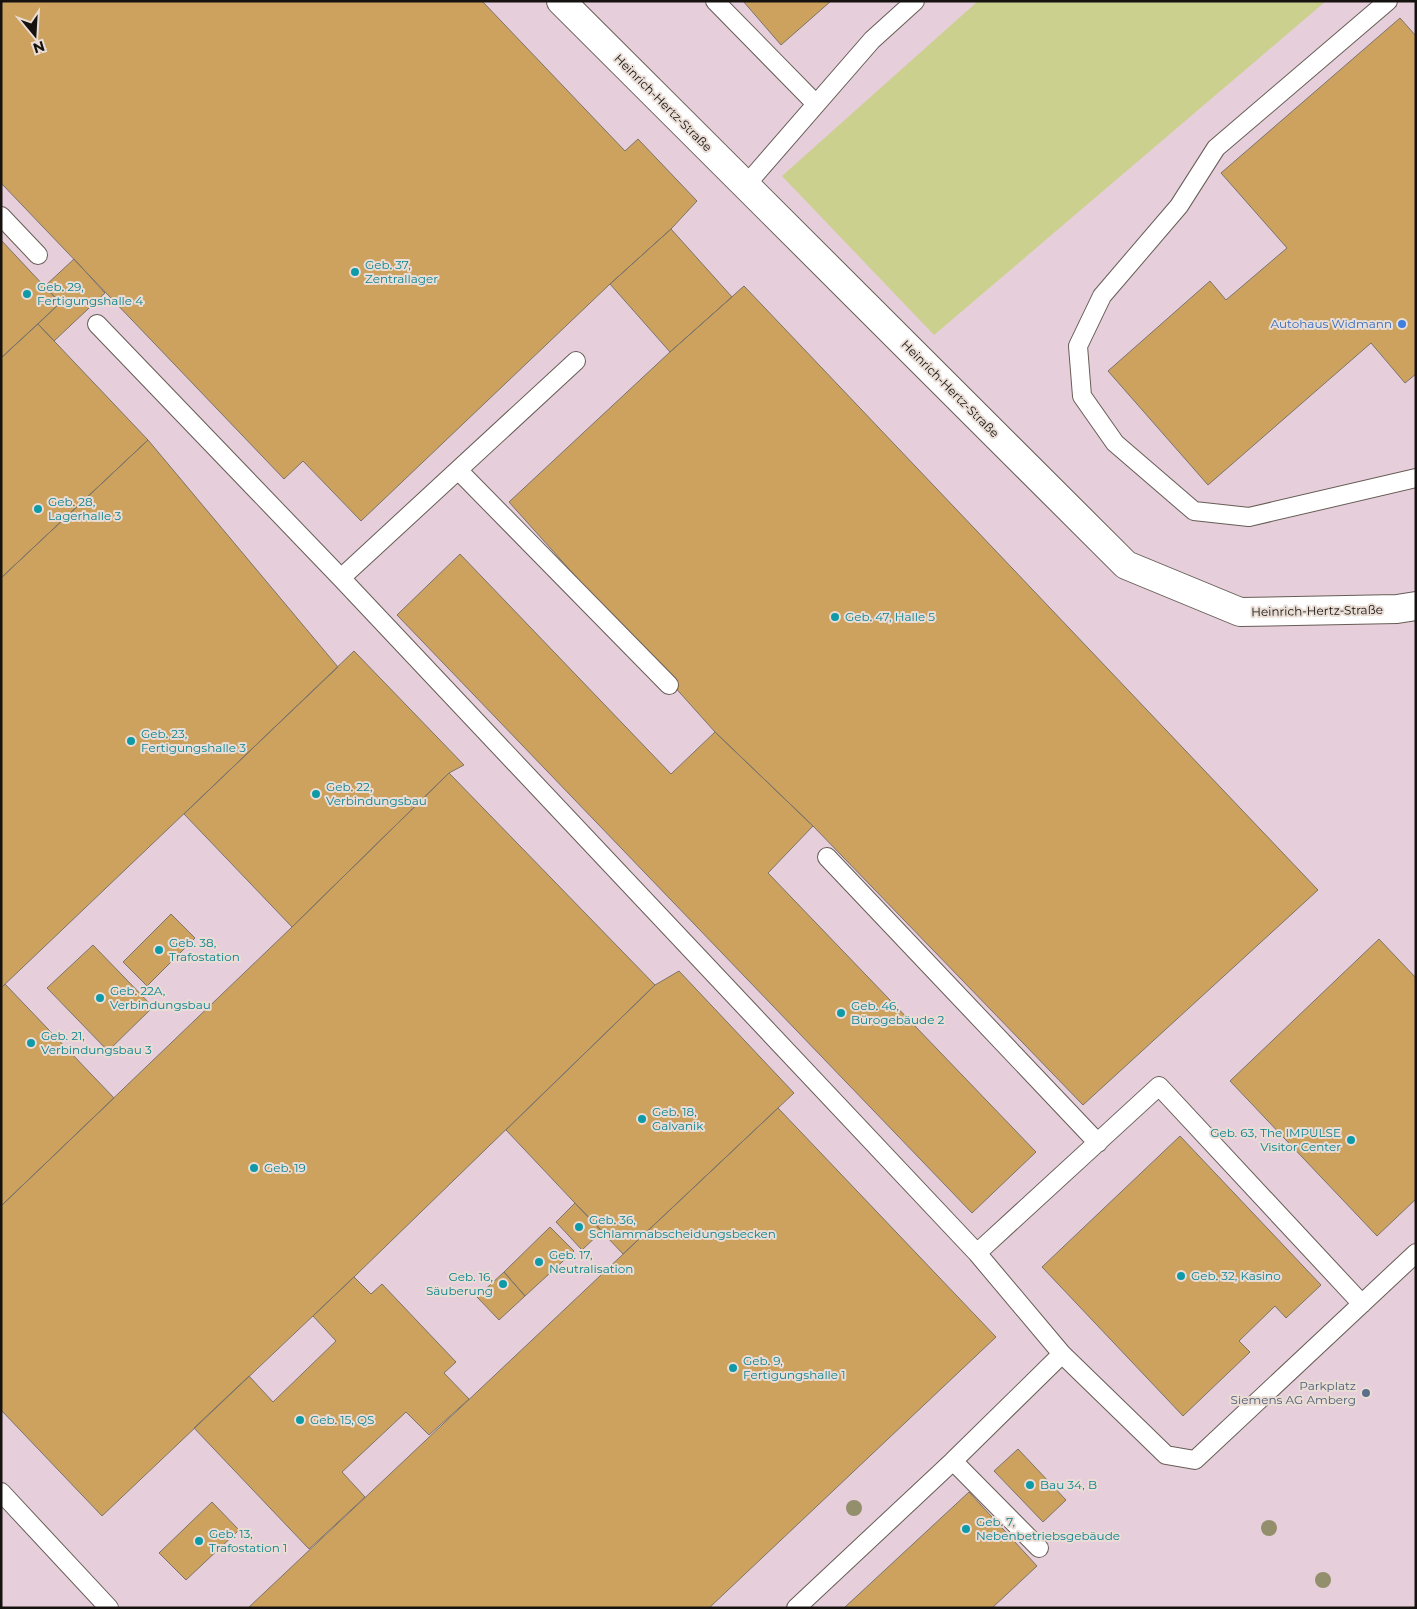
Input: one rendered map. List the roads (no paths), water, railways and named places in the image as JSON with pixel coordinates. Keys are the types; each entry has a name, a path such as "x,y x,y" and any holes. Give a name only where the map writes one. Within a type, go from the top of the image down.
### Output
{"street":[{"name":"Heinrich-Hertz-Straße","path":"562,1 1126,565 1240,612 1397,609 1416,606"}],"lane":[{"path":"715,1 816,104"},
{"path":"746,186 872,40 915,1"},
{"path":"1388,1 1216,148 1179,206 1102,296 1078,346 1082,396 1115,443 1194,511 1249,517 1416,478"},
{"path":"1,216 38,255"},
{"path":"97,324 341,578 978,1253 1062,1354 1166,1455 1195,1460 1416,1253"},
{"path":"341,578 576,361"},
{"path":"458,470 669,685"},
{"path":"827,858 1098,1143"},
{"path":"978,1253 1159,1086 1362,1304"},
{"path":"796,1608 953,1461 1062,1354"},
{"path":"953,1461 1039,1548"},
{"path":"1,1492 109,1608"}],"place":[{"name":"Geb. 37, Zentrallager","path":"355,272"},
{"name":"Geb. 29, Fertigungshalle 4","path":"27,294"},
{"name":"Autohaus Widmann","path":"1402,324"},
{"name":"Geb. 28, Lagerhalle 3","path":"38,509"},
{"name":"Geb. 47, Halle 5","path":"835,617"},
{"name":"Geb. 23, Fertigungshalle 3","path":"131,741"},
{"name":"Geb. 22, Verbindungsbau","path":"316,794"},
{"name":"Geb. 38, Trafostation","path":"159,950"},
{"name":"Geb. 22A, Verbindungsbau","path":"100,998"},
{"name":"Geb. 46, Bürogebäude 2","path":"841,1013"},
{"name":"Geb. 21, Verbindungsbau 3","path":"31,1043"},
{"name":"Geb. 18, Galvanik","path":"642,1119"},
{"name":"Geb. 63, The IMPULSE Visitor Center","path":"1351,1140"},
{"name":"Geb. 19","path":"254,1168"},
{"name":"Geb. 36, Schlammabscheidungsbecken","path":"579,1227"},
{"name":"Geb. 17, Neutralisation","path":"539,1262"},
{"name":"Geb. 32, Kasino","path":"1181,1276"},
{"name":"Geb. 16, Säuberung","path":"503,1284"},
{"name":"Geb. 9, Fertigungshalle 1","path":"733,1368"},
{"name":"Parkplatz Siemens AG Amberg","path":"1366,1393"},
{"name":"Geb. 15, QS","path":"300,1420"},
{"name":"Bau 34, B","path":"1030,1485"},
{"name":"Geb. 7, Nebenbetriebsgebäude","path":"966,1529"},
{"name":"Geb. 13, Trafostation 1","path":"199,1541"}]}
